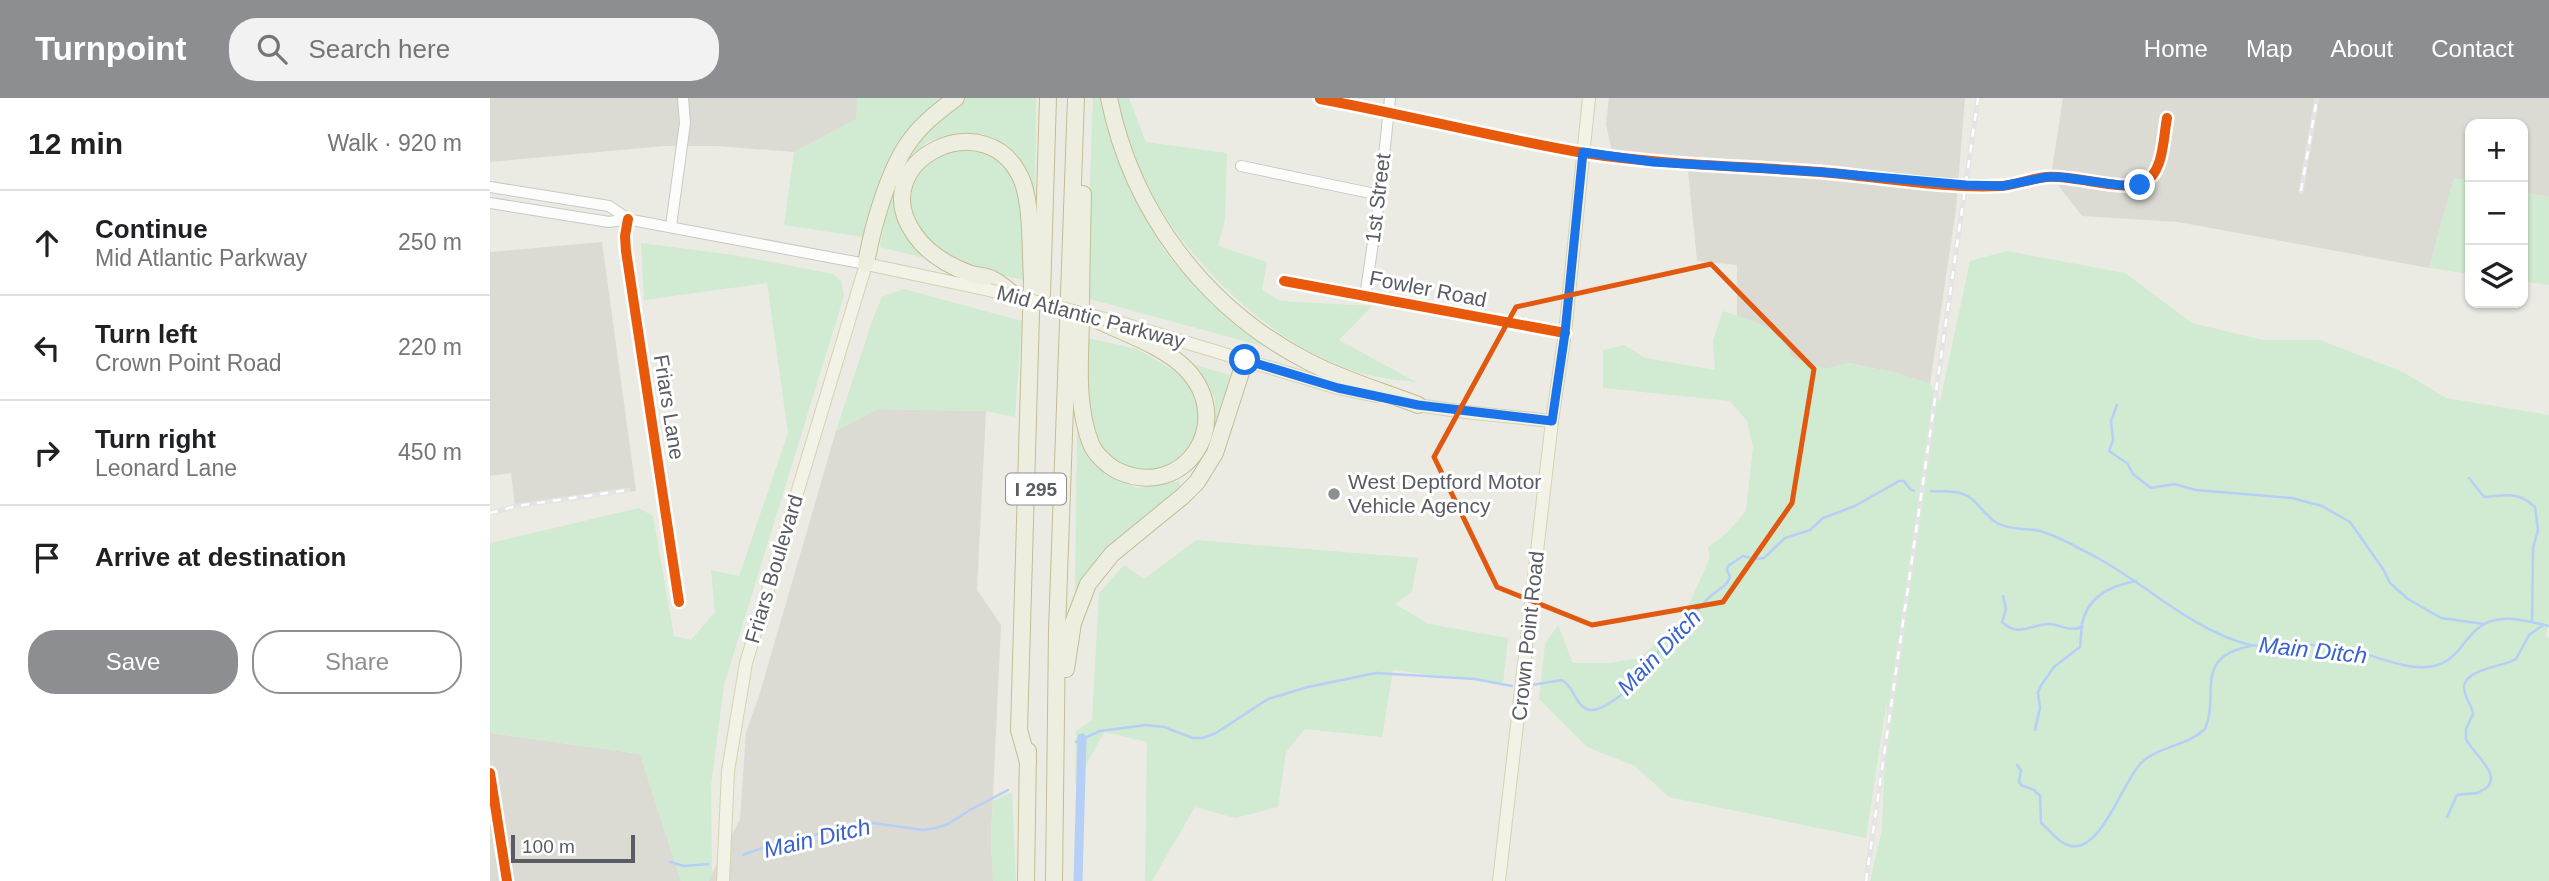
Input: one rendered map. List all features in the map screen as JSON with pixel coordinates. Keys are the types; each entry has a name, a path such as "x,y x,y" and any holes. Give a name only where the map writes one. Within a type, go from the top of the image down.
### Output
{"highway":[{"path":"866,264 870,244 901,153 912,136 956,98"},
{"name":"I 295","path":"1026,881 1048,98"},
{"name":"I 295","path":"1054,881 1058,617 1076,98"},
{"path":"1084,314 1120,327 1165,352 1199,383 1206,405 1206,430 1198,450 1182,467 1166,476 1145,478 1126,475 1109,466 1092,446 1084,418 1080,375 1085,98"},
{"path":"1108,98 1124,156 1157,221 1182,259 1212,292 1254,328 1310,362 1418,405"},
{"path":"1018,298 933,255 916,236 905,216 903,193 911,169 926,151 947,140 964,138 991,144 1011,160 1023,183 1032,278 1019,730 1028,762"},
{"path":"1062,881 1065,682 1068,650 1079,603 1098,568 1111,554 1197,482 1215,453 1245,360"}],"main road":[{"name":"Crown Point Road","path":"1499,881 1552,421 1565,333 1589,98"},
{"name":"Mid Atlantic Parkway","path":"866,264 990,285"},
{"name":"Friars Boulevard","path":"723,881 728,771 746,663 866,264"},
{"name":"Mid Atlantic Parkway","path":"1018,298 1084,314"},
{"name":"Mid Atlantic Parkway","path":"1120,327 1338,388 1418,405 1552,421"}],"street":[{"path":"671,226 685,123 683,98"},
{"name":"1st Street","path":"1365,297 1380,195 1390,98"},
{"path":"1320,99 1583,152 1653,162 2002,186 2054,177 2140,185 2153,176 2158,167 2167,118"},
{"path":"1241,166 1380,195"},
{"name":"Mid Atlantic Parkway","path":"490,187 609,206 628,219"},
{"name":"Mid Atlantic Parkway","path":"490,203 609,222 628,219 866,264"},
{"name":"Friars Lane","path":"628,219 626,251 679,602"},
{"name":"Fowler Road","path":"1284,281 1565,333"},
{"path":"490,773 507,881"}],"highlighted area":[{"path":"1711,264 1814,369 1792,503 1723,602 1592,625 1497,587 1434,457 1516,307"}],"shaded area":[{"path":"490,98 857,98 857,119 794,152 717,146 664,146 490,162"},
{"path":"1609,98 1965,98 1956,209 1930,384 1897,373 1848,363 1826,369 1791,358 1737,319 1737,265 1697,261 1687,161 1613,156 1606,124"},
{"path":"2063,98 2549,98 2549,197 2528,193 2528,119 2465,119 2465,180 2454,178 2429,268 2178,222 2082,216 2051,176"},
{"path":"602,242 636,491 515,506 511,473 490,476 490,252"},
{"path":"877,409 986,411 977,590 1001,625 991,837 993,881 708,881 740,819 746,732 759,696 836,431"},
{"path":"490,729 491,733 640,754 681,881 490,881"}],"green space":[{"path":"857,98 946,98 897,143 862,237 784,225 794,152 856,119"},
{"path":"965,98 1036,98 1035,199 1021,165 1004,144 983,134 957,133 928,141 909,162 894,197 903,233 928,259 880,247 891,191 903,161 923,134"},
{"path":"1093,98 1102,98 1106,126 1136,200 1166,253 1212,305 1280,351 1086,298"},
{"path":"1115,98 1129,98 1146,142 1227,153 1225,220 1218,246 1267,262 1262,290 1281,301 1372,306 1339,340 1416,382 1376,377 1337,365 1300,346 1263,321 1228,291 1167,219 1143,179 1126,139"},
{"path":"944,146 975,147 1004,159 1020,195 1025,217 1023,280 978,269 944,256 927,243 915,223 911,201 915,179 924,162"},
{"path":"2454,178 2465,180 2465,273 2429,268"},
{"path":"2528,193 2549,197 2549,285 2528,282"},
{"path":"641,243 734,255 833,274 841,281 844,296 724,685 711,786 712,874 708,881 681,881 640,754 491,733 490,729 490,543 639,508 653,516 674,636 691,640 715,612 711,570 739,576 788,433 767,283 644,300"},
{"path":"2007,251 2125,273 2192,323 2263,340 2320,340 2403,372 2446,398 2549,415 2549,619 2546,637 2549,638 2549,881 1870,881 1882,830 1887,700 1866,838 1669,797 1635,766 1587,747 1539,699 1545,644 1558,625 1573,663 1609,663 1640,658 1682,619 1710,558 1708,547 1728,532 1746,511 1753,447 1747,421 1730,401 1603,388 1603,350 1624,345 1646,358 1715,370 1713,340 1723,311 1756,322 1782,335 1792,358 1826,369 1848,363 1897,373 1930,384 1940,402 1970,261"},
{"path":"904,289 1022,321 1015,417 986,411 877,409 836,431 882,297"},
{"path":"1088,338 1137,349 1180,374 1200,400 1199,437 1185,456 1164,471 1140,475 1113,461 1099,444 1089,419"},
{"path":"1192,364 1230,375 1214,438 1215,397"},
{"path":"1077,428 1108,474 1137,488 1179,481 1181,488 1106,548 1075,601"},
{"path":"1196,540 1418,558 1412,592 1395,604 1429,624 1508,638 1503,684 1393,670 1382,737 1305,729 1286,752 1278,807 1235,818 1195,807 1152,881 1145,881 1147,742 1104,732 1075,786 1076,731 1092,720 1099,593 1124,565 1144,579"},
{"path":"1012,793 1016,881 993,881 993,800"}],"waterway":[{"path":"2117,405 2111,421 2113,440 2109,451 2127,463 2133,474 2151,488 2174,484 2196,490 2292,498 2322,506 2350,522 2390,583 2408,599 2441,618 2484,624"},
{"path":"2469,478 2484,497 2517,496 2535,507 2538,530 2533,548 2532,621"},
{"name":"Main Ditch","path":"1532,685 1562,680 1586,708 1598,709 1606,705 1643,676 1654,662 1665,639 1683,627 1708,599 1727,583 1730,577 1728,566 1743,556 1764,558 1785,538 1810,530 1823,518 1855,506 1899,481 1904,481 1914,491"},
{"name":"Main Ditch","path":"1931,491 1963,494 1999,524 2043,532 2065,541 2114,567 2208,629 2250,645 2330,647 2357,651 2401,665 2423,667 2442,664 2477,629 2494,620 2512,619 2549,626"},
{"path":"2035,730 2040,708 2040,687 2054,667 2080,647 2082,624 2089,606 2109,589 2136,581"},
{"path":"2003,596 2006,609 2002,622 2008,627 2020,630 2049,624 2069,629 2082,627"},
{"path":"2447,817 2457,795 2479,792 2488,787 2491,781 2486,766 2466,739 2466,729 2473,714 2464,691 2466,681 2477,672 2516,659 2529,635 2543,625"},
{"path":"2017,765 2021,770 2021,785 2034,790 2040,796 2041,823 2063,843 2071,846 2082,845 2093,838 2102,826 2142,762 2205,729 2214,668 2233,651 2251,646"},
{"name":"Main Ditch","path":"1076,742 1100,731 1146,725 1164,727 1193,738 1203,738 1216,733 1268,699 1308,687 1376,673 1475,679 1512,686"},
{"path":"1078,881 1082,738"},
{"name":"Main Ditch","path":"743,855 770,845 873,823 923,830 936,828 1008,790"},
{"name":"Main Ditch","path":"670,862 684,866 708,864"}],"railway":[{"path":"1866,881 1978,98"},
{"path":"2301,191 2317,98"},
{"path":"490,513 517,506 628,490"}],"cycle path":[{"path":"1320,99 1551,147 1614,157 1979,186 2007,185 2047,177 2123,186 2142,184 2155,172 2159,164 2167,118"},
{"path":"628,219 626,251 679,602"},
{"path":"1284,281 1565,333"},
{"path":"490,773 507,881"}],"place":[{"name":"West Deptford Motor Vehicle Agency","path":"1334,494"}],"route":[{"path":"1245,360 1338,388 1418,405 1552,421 1565,333 1583,152 1653,162 1821,172 1966,185 2002,186 2047,177 2075,177 2119,185 2140,185"}]}
